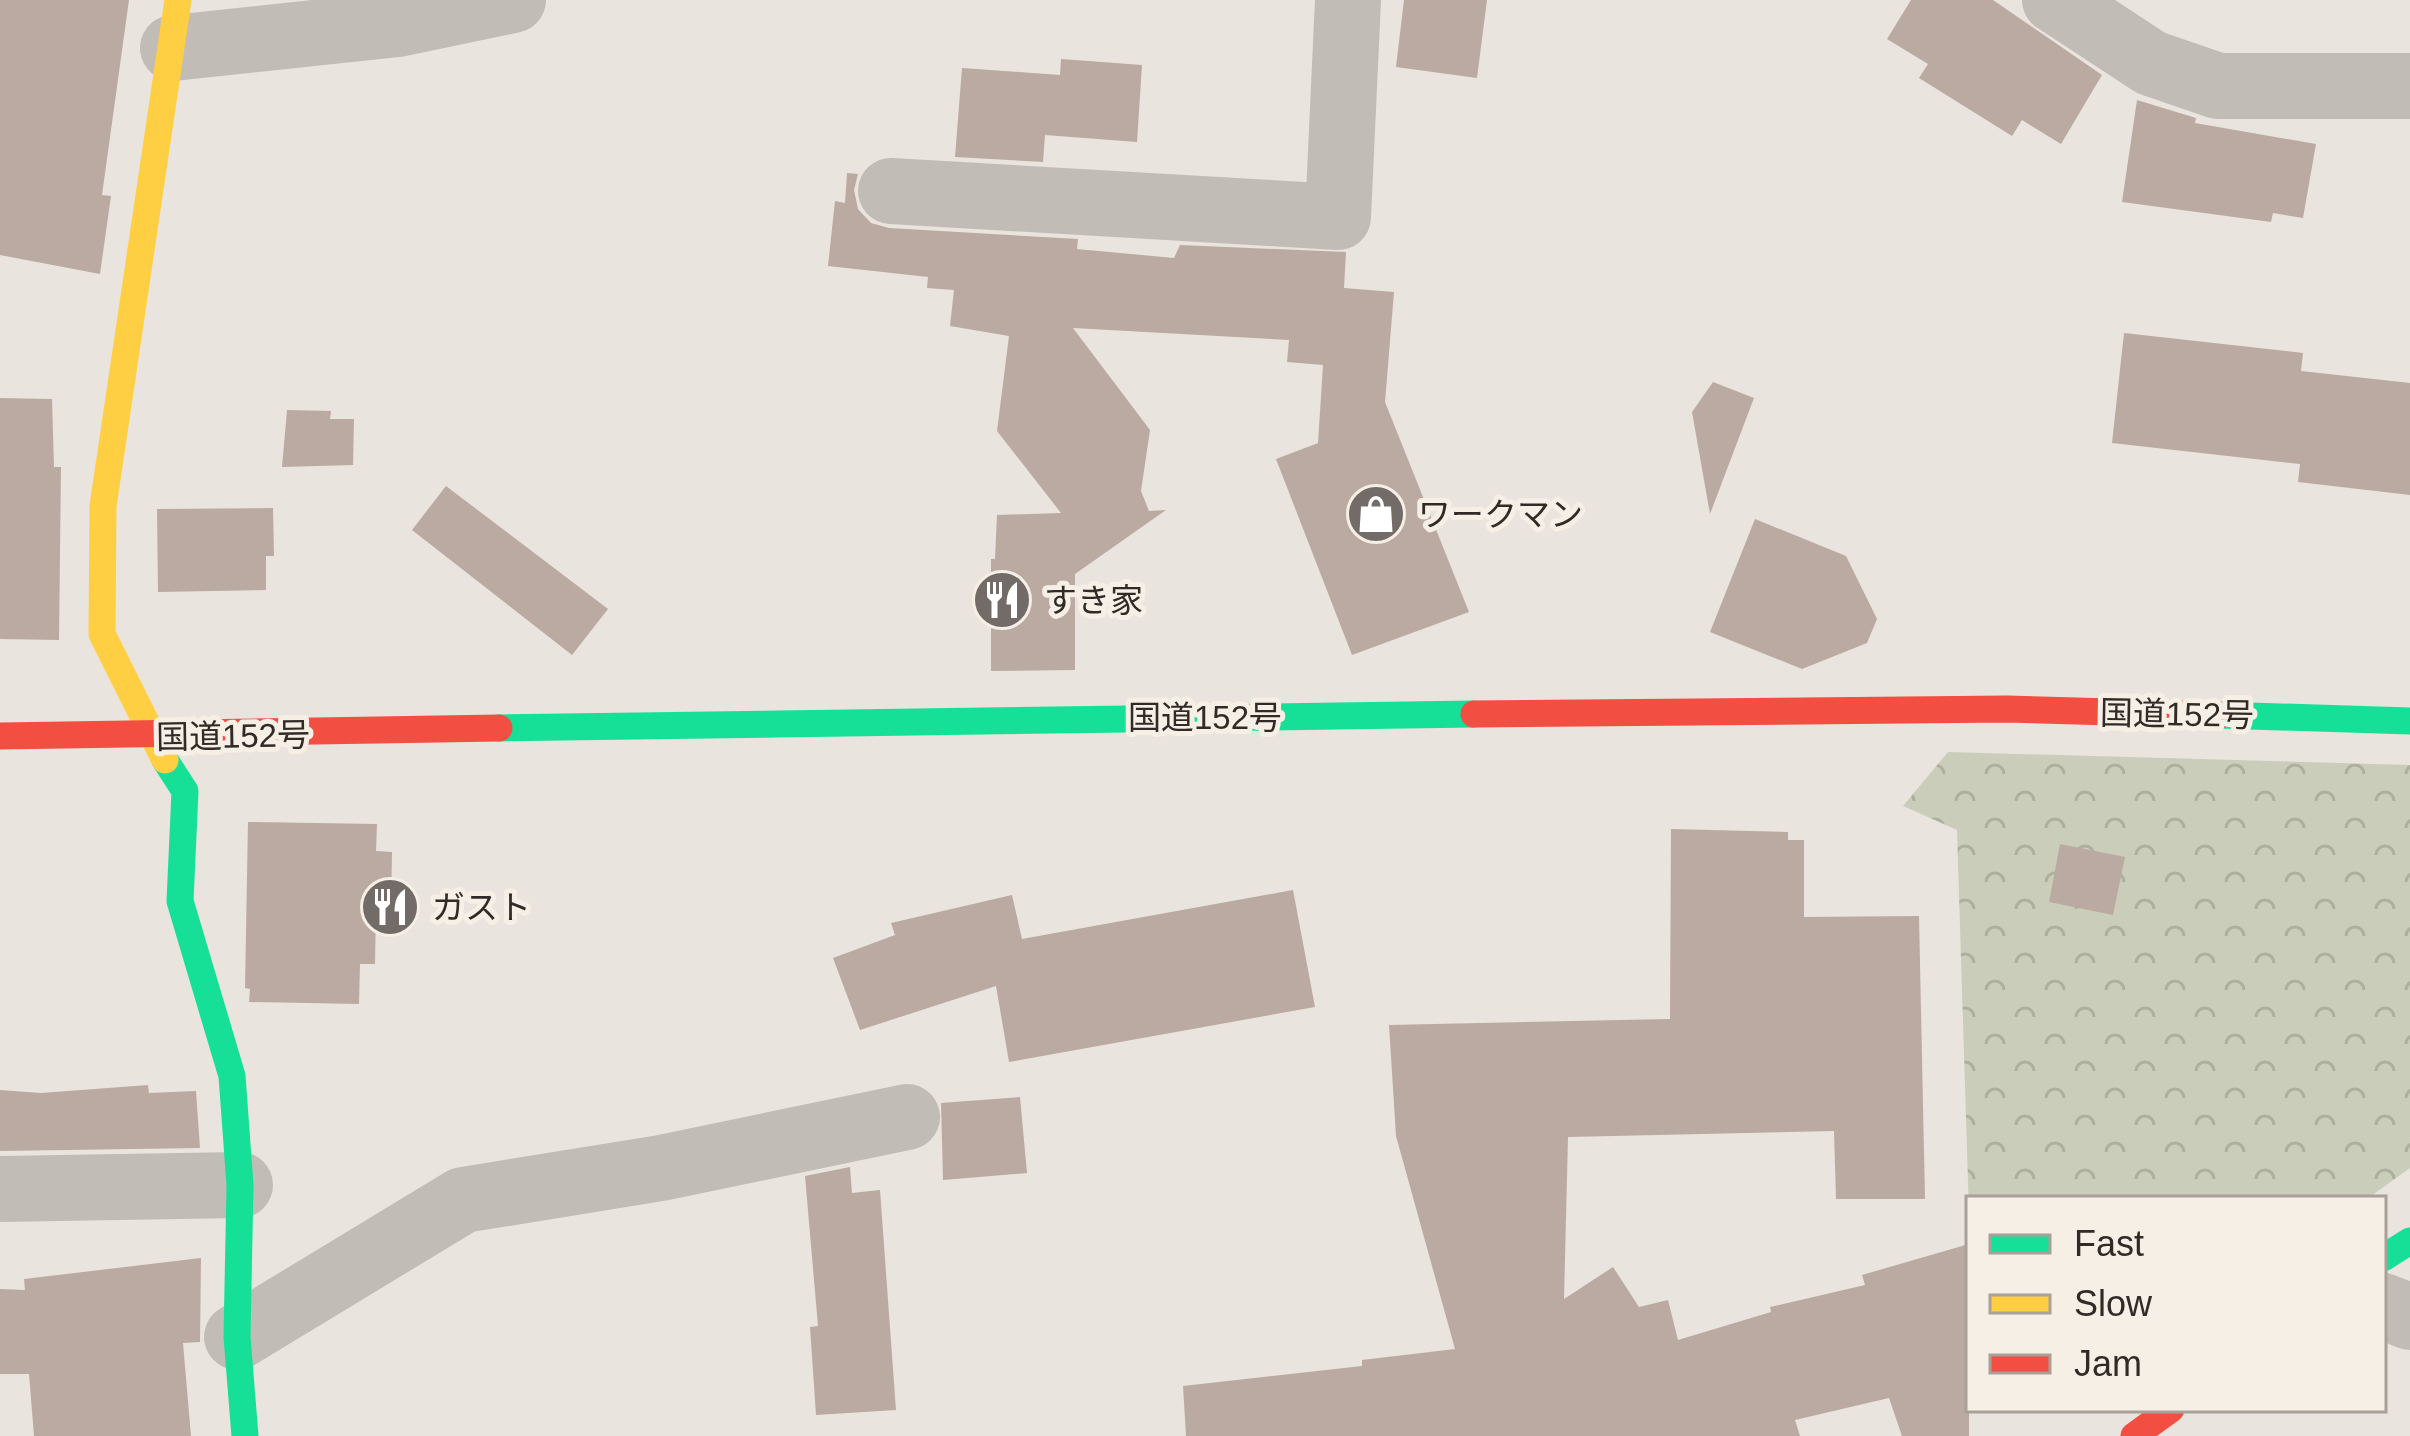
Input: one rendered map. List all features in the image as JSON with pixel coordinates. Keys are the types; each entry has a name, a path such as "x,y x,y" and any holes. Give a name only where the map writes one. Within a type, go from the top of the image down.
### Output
{"main road":[{"path":"176,24 104,506 102,634 150,738 184,791 179,901 232,1076 240,1185 237,1337 245,1436"},
{"name":"国道152号","path":"0,736 150,738 1064,718 2007,710 2410,721"},
{"path":"2134,1436 2167,1412"}],"street":[{"path":"176,24 398,24 512,0"},
{"path":"891,191 1339,217 1348,0"},
{"path":"2055,0 2151,63 2218,86 2410,86"},
{"path":"237,1337 463,1200 662,1168 907,1117"},
{"path":"0,1189 240,1185"}],"green space":[{"path":"1948,752 2410,765 2410,1168 2371,1196 1968,1196 1957,830 1903,806"}],"building":[{"path":"0,0 129,0 102,195 111,196 100,274 0,255"},
{"path":"1404,0 1487,0 1477,78 1396,67"},
{"path":"1911,0 1993,0 2102,75 2061,144 2022,120 2012,136 1919,78 1928,64 1887,39"},
{"path":"1061,59 1142,65 1137,142 1045,135 1043,162 955,157 962,68 1060,75"},
{"path":"2137,100 2196,118 2195,123 2316,144 2303,218 2273,213 2271,222 2122,202"},
{"path":"847,173 858,174 854,190 858,209 871,223 889,228 1078,239 1077,249 1174,258 1180,245 1346,252 1344,288 1394,292 1385,402 1469,612 1352,655 1276,459 1318,443 1323,365 1287,362 1289,340 1073,328 1150,430 1141,491 1149,511 1166,510 1075,574 1075,670 991,671 991,559 995,559 997,515 1061,513 997,431 1009,336 950,326 954,290 927,288 928,277 828,266 835,201 845,203"},
{"path":"2124,333 2303,353 2301,371 2410,383 2410,495 2298,482 2300,464 2112,443"},
{"path":"1713,382 1754,398 1710,514 1692,412"},
{"path":"0,398 52,399 54,467 61,467 59,640 0,639"},
{"path":"287,410 331,411 330,419 354,419 353,465 282,467"},
{"path":"446,486 608,609 572,655 412,530"},
{"path":"273,508 274,556 266,556 266,590 158,592 157,509"},
{"path":"1755,519 1846,556 1877,619 1867,643 1802,669 1710,632"},
{"path":"248,822 377,824 376,851 392,852 391,907 376,906 375,964 360,964 359,1004 249,1002 250,989 245,988"},
{"path":"1671,829 1788,832 1788,840 1804,840 1804,917 1919,916 1925,1199 1836,1199 1834,1131 1568,1137 1564,1299 1613,1267 1639,1307 1668,1300 1678,1340 1771,1312 1770,1307 1865,1285 1862,1275 1966,1245 1969,1436 1902,1436 1889,1398 1795,1420 1800,1436 1186,1436 1183,1386 1362,1366 1362,1360 1455,1349 1396,1136 1389,1025 1670,1019"},
{"path":"2060,844 2125,857 2113,915 2049,902"},
{"path":"1293,890 1315,1007 1009,1062 996,986 860,1030 833,958 895,935 891,923 1012,895 1022,939"},
{"path":"148,1085 149,1093 196,1091 200,1148 0,1151 0,1090 41,1093"},
{"path":"1020,1097 1027,1173 943,1180 941,1103"},
{"path":"850,1167 852,1193 880,1190 896,1410 816,1415 810,1327 818,1326 805,1176"},
{"path":"201,1258 200,1342 183,1343 191,1436 34,1436 29,1374 0,1374 0,1289 25,1290 24,1279"}],"traffic: fast":[{"path":"499,728 1474,714"},
{"path":"2219,715 2410,721"},
{"path":"165,760 185,791 180,901 232,1076 240,1185 237,1337 245,1436"},
{"path":"2386,1256 2410,1241"}],"traffic: slow":[{"path":"165,760 102,634 103,506 178,0"}],"traffic: jam":[{"path":"1474,714 2007,709 2219,715"},
{"path":"0,736 499,728"},
{"path":"2134,1436 2167,1412"}],"place":[{"name":"ワークマン","path":"1376,514"},
{"name":"すき家","path":"1002,600"},
{"name":"ガスト","path":"390,907"}]}
